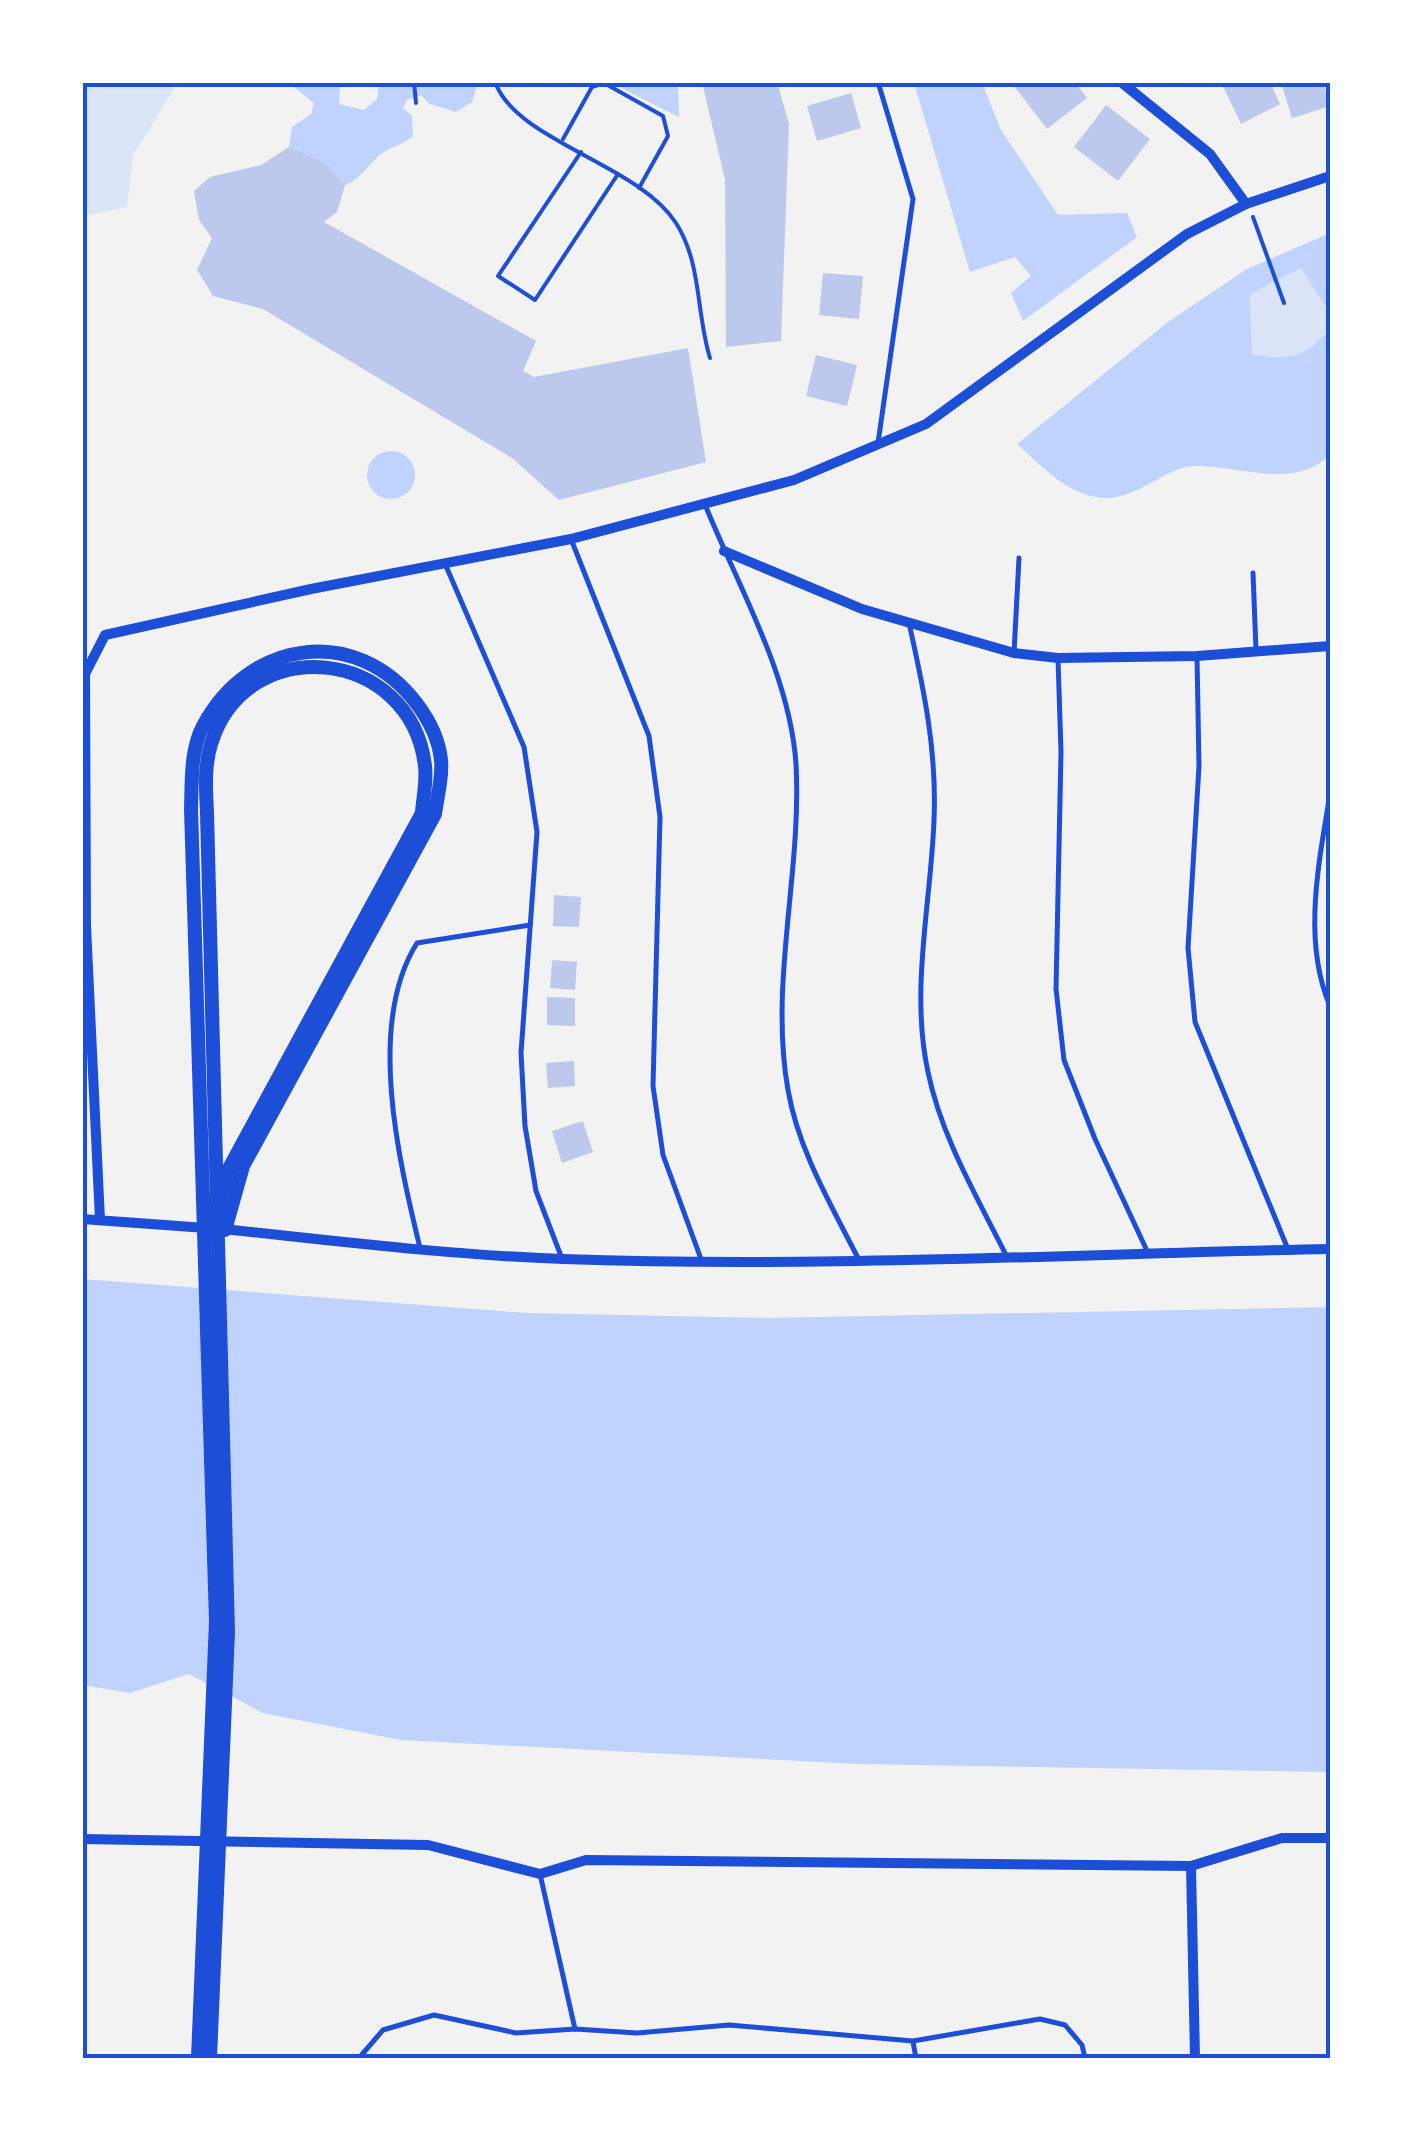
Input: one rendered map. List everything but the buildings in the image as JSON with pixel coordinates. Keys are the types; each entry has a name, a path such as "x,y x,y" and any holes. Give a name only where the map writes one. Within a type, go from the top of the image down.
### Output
{"main road":[{"path":"210,2058 216,1621 191,809 197,744 222,696 249,673 279,657 307,650 336,652 392,676 430,722 441,760 436,814 243,1166 218,1229"},
{"path":"198,2058 208,2012 228,1632 205,774 219,728 252,688 281,672 310,666 343,668 376,683 414,728 425,767 422,813 227,1172 218,1229"}],"street":[{"path":"1121,82 1210,154 1246,204"},
{"path":"100,1220 84,926 86,674 105,635 311,589 571,540 706,507 794,480 926,424 1186,234 1246,204 1330,176"},
{"path":"724,551 862,609 1014,652 1058,658 1197,656 1330,646"},
{"path":"82,1219 421,1251 562,1259 702,1261 1330,1249"},
{"path":"82,1839 428,1845 540,1874 586,1860 1191,1866 1282,1838 1330,1838"},
{"path":"1191,1866 1195,2058"}],"lane":[{"path":"877,446 912,199 878,82"},
{"path":"706,507 778,679 796,762 782,1021 788,1091 811,1163 858,1258"},
{"path":"571,540 649,736 660,816 653,1086 663,1155 702,1261"},
{"path":"1014,652 1019,558"},
{"path":"446,566 524,747 536,832 521,1052 525,1126 536,1192 562,1259"},
{"path":"1253,573 1256,651"},
{"path":"909,622 934,732 934,818 921,998 928,1073 956,1155 1006,1255"},
{"path":"1330,646 1330,671"},
{"path":"1197,656 1199,766 1188,948 1195,1022 1288,1250"},
{"path":"1058,658 1062,752 1056,988 1064,1060 1094,1139 1148,1252"},
{"path":"1330,794 1314,890 1323,989 1330,1006"},
{"path":"421,1251 393,1137 392,1066 399,972 417,943 530,925"},
{"path":"540,1874 576,2030"},
{"path":"360,2058 383,2030 434,2015 516,2033 637,2033 729,2025 913,2041 1040,2019 1066,2025 1082,2045 1085,2058"},
{"path":"913,2041 916,2058"}],"path":[{"path":"414,82 416,102"},
{"path":"495,82 500,96 520,116 639,188 674,220 692,255 710,358"},
{"path":"562,141 592,87 604,82 663,116 668,136 639,188"},
{"path":"581,152 498,276 535,300 618,174"},
{"path":"1246,204 1284,303"}],"shaded area":[{"path":"82,83 178,83 133,155 127,207 83,216"},
{"path":"1301,268 1330,314 1330,328 1313,351 1279,360 1252,354 1250,293"}],"water":[{"path":"478,82 472,102 456,112 430,104 421,95 407,100 403,108 412,116 413,136 384,152 345,185 325,162 289,147 292,127 311,114 314,103 289,83 340,83 339,104 364,110 377,99 379,83"},
{"path":"611,83 678,83 679,117"},
{"path":"914,83 982,83 1001,130 1058,215 1127,213 1137,237 1023,321 1011,293 1031,276 1015,257 970,272"},
{"path":"1330,233 1330,314 1301,268 1250,294 1252,354 1296,355 1314,345 1330,328 1330,455 1316,466 1284,474 1185,467 1131,493 1094,497 1069,487 1017,444 1168,322 1247,269"},
{"path":"391,451 408,458 415,475 408,492 391,499 374,492 367,475 374,458"},
{"path":"82,1279 527,1313 769,1318 1330,1307 1330,1772 859,1764 401,1740 263,1713 189,1674 130,1693 83,1685"}]}
